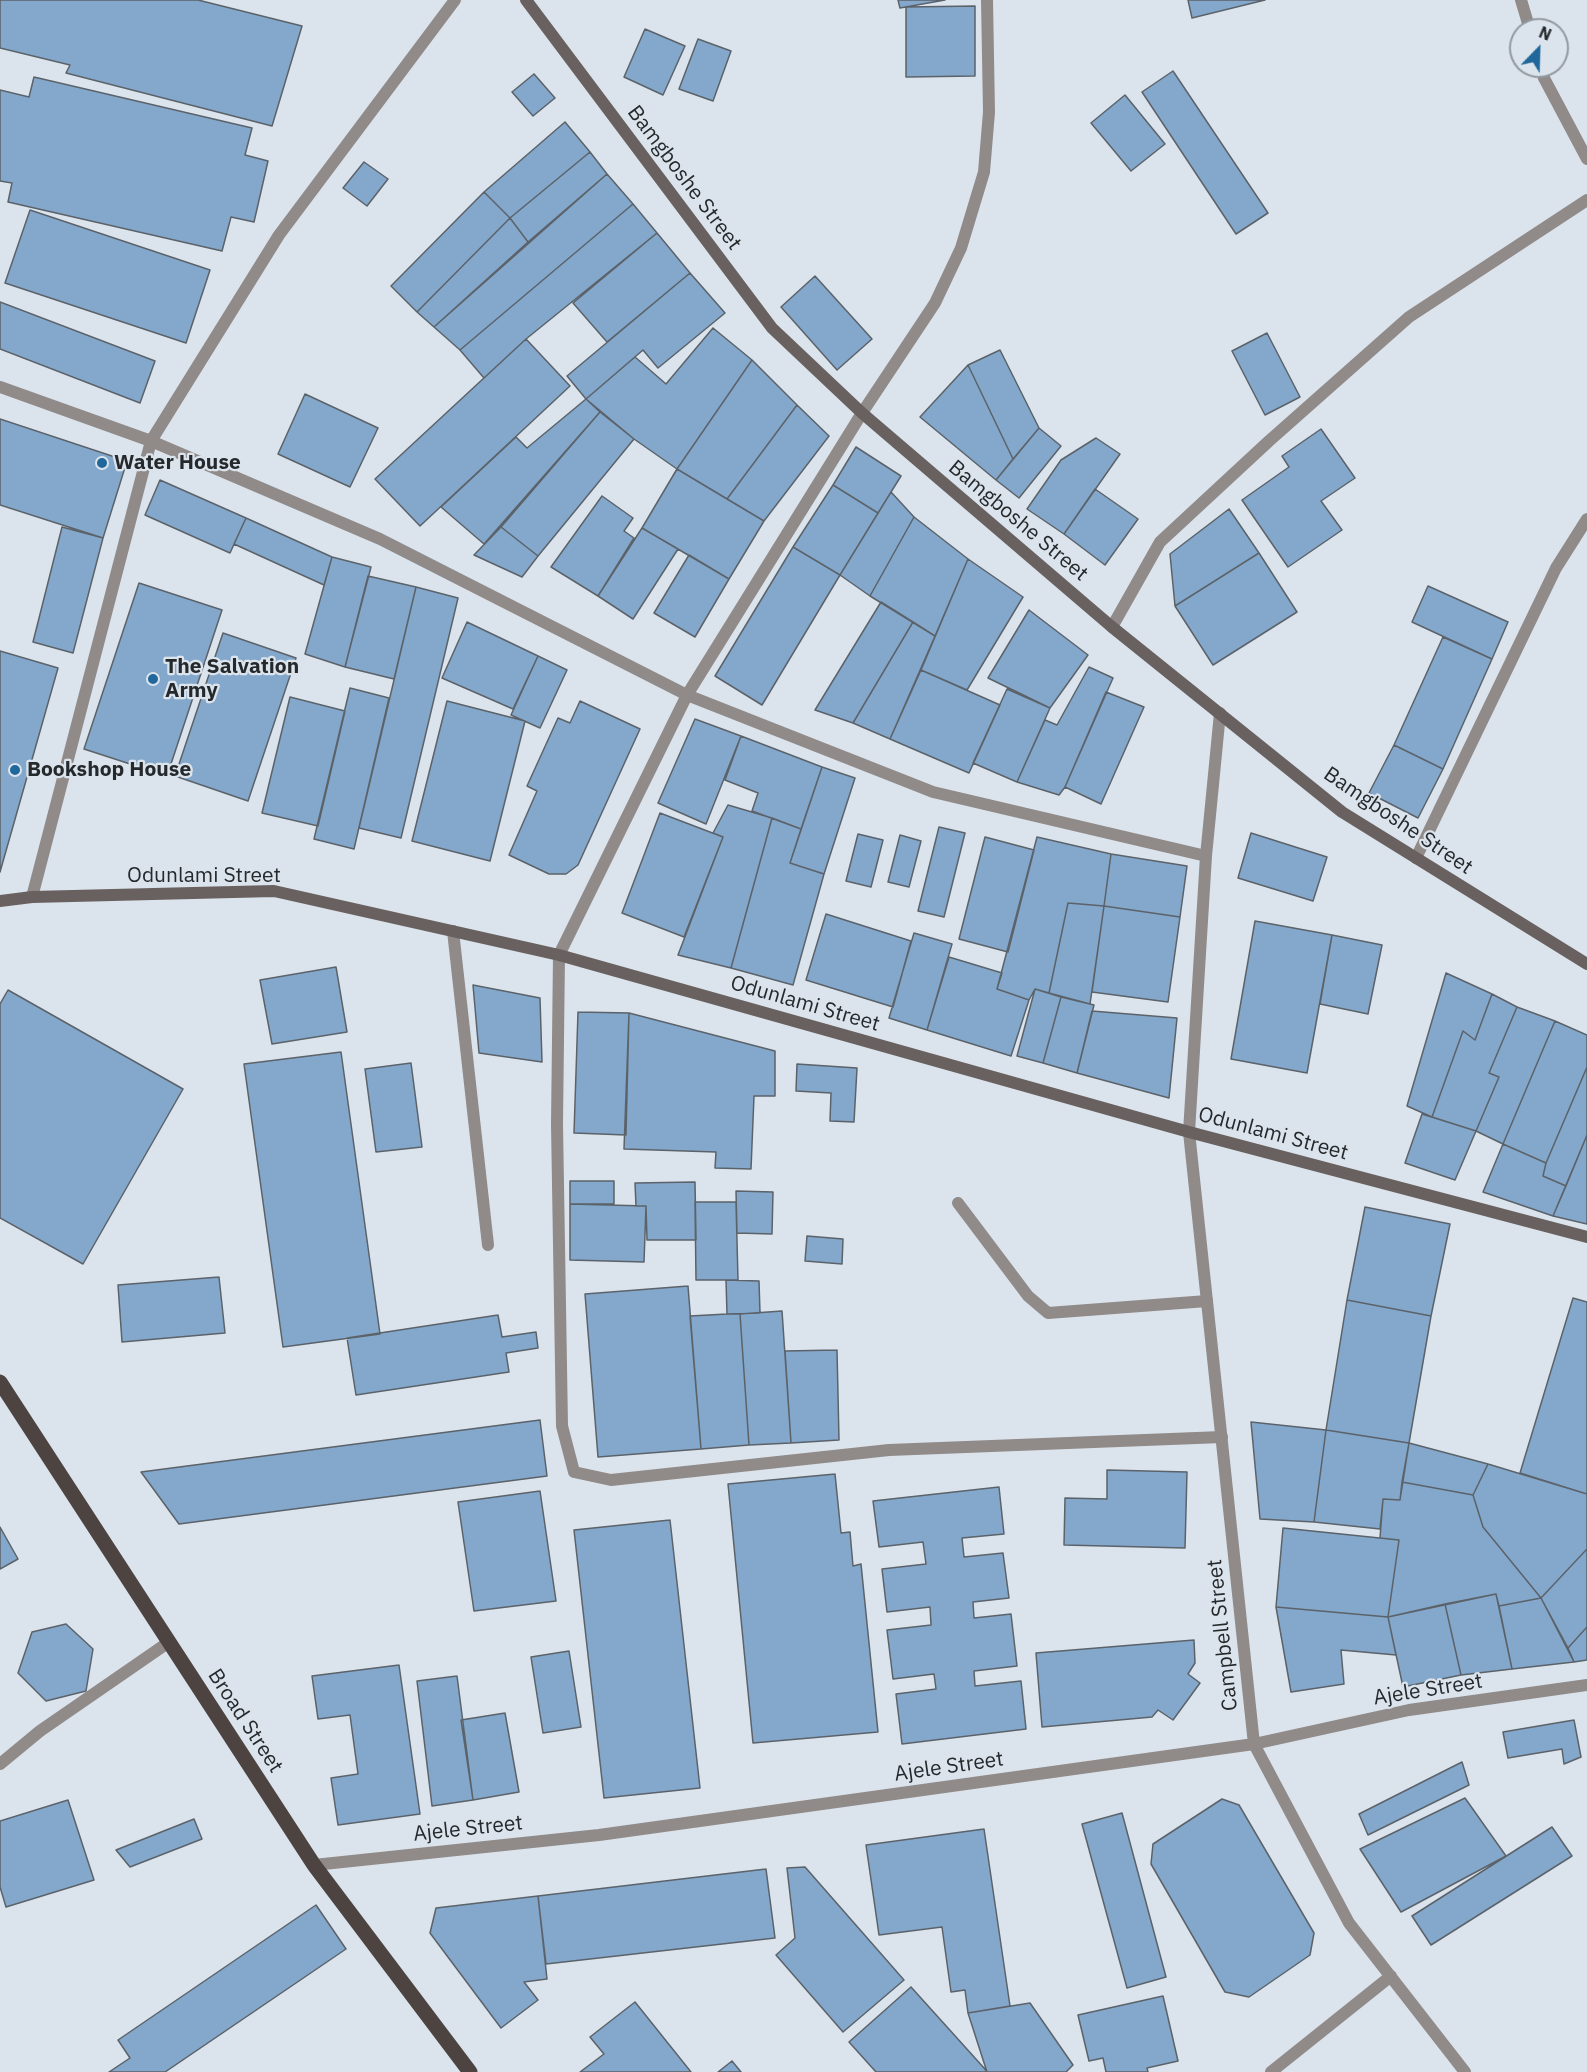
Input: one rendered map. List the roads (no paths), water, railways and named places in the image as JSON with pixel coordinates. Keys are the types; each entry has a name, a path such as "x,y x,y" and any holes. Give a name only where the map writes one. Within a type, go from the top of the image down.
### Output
{"main road":[{"name":"Bamgboshe Street","path":"526,0 772,328 862,414 1112,627 1342,812 1587,964"},
{"name":"Odunlami Street","path":"0,901 32,897 274,891 559,955 1189,1132 1587,1237"},
{"name":"Broad Street","path":"2,1389 314,1865 470,2072"}],"street":[{"path":"32,897 151,441 279,236 455,0"},
{"path":"987,0 989,112 984,172 961,248 935,303 862,414 687,694 559,955 557,1124 561,1426 574,1472 611,1480 889,1450 1222,1437"},
{"path":"1521,0 1526,18"},
{"path":"1544,78 1587,159"},
{"path":"1112,627 1160,542 1269,441 1409,317 1587,201"},
{"path":"0,387 151,441 380,539 687,694 933,792 1206,856"},
{"path":"1416,858 1556,568 1587,519"},
{"name":"Campbell Street","path":"1220,713 1206,856 1189,1132 1254,1744 1349,1923 1465,2072"},
{"path":"453,931 488,1245"},
{"path":"958,1203 1028,1296 1048,1312 1207,1301"},
{"path":"0,1764 40,1731 169,1642"},
{"name":"Ajele Street","path":"314,1865 598,1835 1254,1744 1409,1710 1587,1685"},
{"path":"1271,2072 1391,1976"}],"place":[{"name":"Water House","path":"102,463"},
{"name":"The Salvation Army","path":"153,679"},
{"name":"Bookshop House","path":"15,770"}]}
